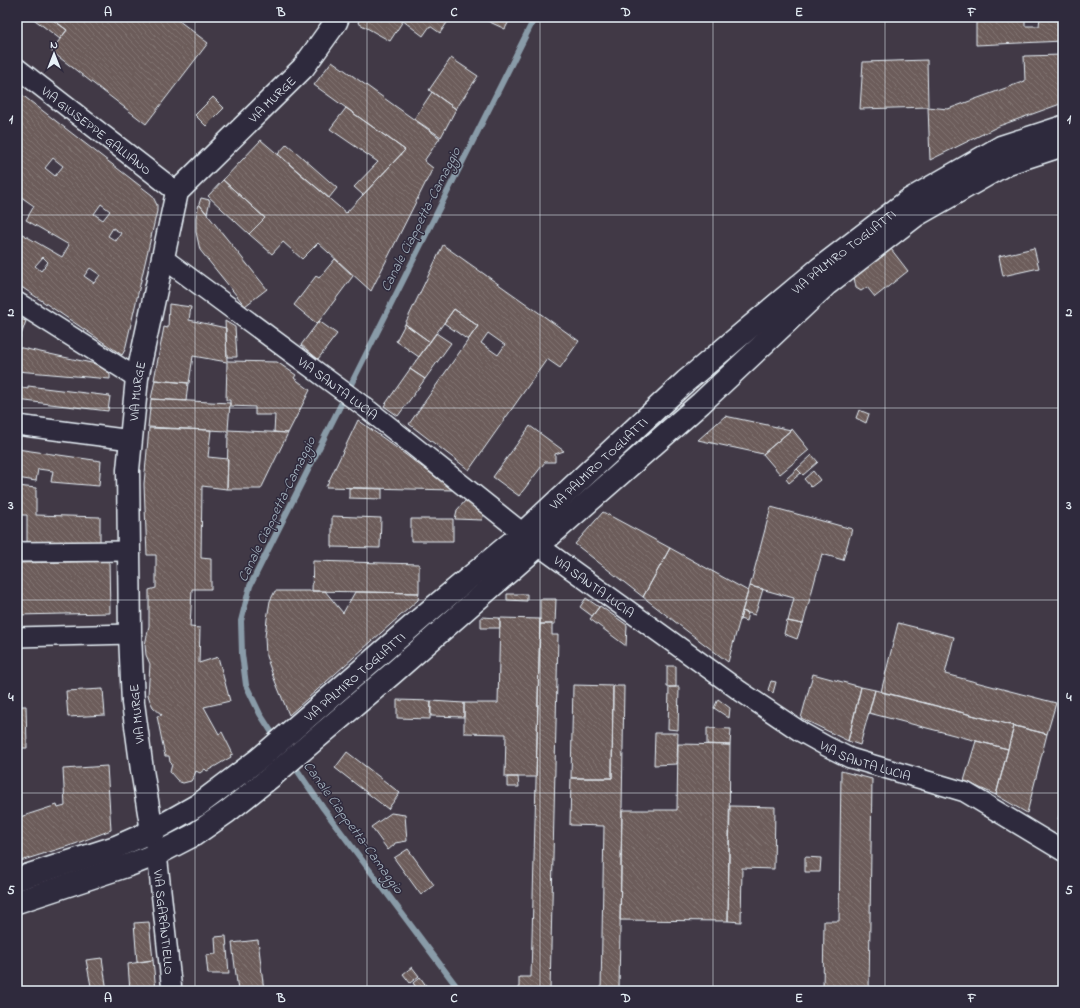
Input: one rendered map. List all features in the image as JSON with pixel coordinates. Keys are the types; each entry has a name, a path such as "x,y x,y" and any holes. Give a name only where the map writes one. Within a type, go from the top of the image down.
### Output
{"main road":[{"name":"VIA MURGE","path":"152,831 133,703 130,634 128,470 137,378 177,192 303,68 338,17"},
{"name":"VIA PALMIRO TOGLIATTI","path":"17,902 129,865 157,854 194,835 227,812 271,777 393,674 531,540 686,381 819,269 909,200 1001,147 1063,127"},
{"name":"VIA PALMIRO TOGLIATTI","path":"17,879 116,847 152,831 198,805 259,758 433,608 531,540 701,403 827,284 915,216 1008,163 1063,145"}],"street":[{"name":"VIA GIUSEPPE GALLIANO","path":"17,68 177,192"},
{"name":"VIA SANTA LUCIA","path":"163,258 366,408 531,540 740,691 801,732 850,758 965,792 1063,851"},
{"path":"17,302 137,378"},
{"path":"17,425 131,440"},
{"path":"17,552 129,551"},
{"path":"17,637 130,634"},
{"path":"152,831 157,854"},
{"name":"VIA SGARANTIELLO","path":"157,854 172,991"}],"building":[{"path":"31,17 49,17 67,30 60,39"},
{"path":"49,17 174,17 208,43 146,124 51,51 67,30"},
{"path":"360,17 398,17 403,21 390,41 358,23"},
{"path":"398,17 451,17 440,33 430,26 423,36"},
{"path":"479,17 511,17 505,29"},
{"path":"976,17 1025,17 1025,26 1039,26 1040,17 1063,17 1063,41 976,45"},
{"path":"1063,55 1063,103 999,126 930,160 928,107 948,109 1025,81 1024,56"},
{"path":"451,58 478,76 456,109 429,90"},
{"path":"927,60 928,107 860,109 863,62"},
{"path":"332,61 440,138 424,161 433,168 371,291 318,243 302,259 283,242 272,254 249,234 265,218 223,180 261,140 346,213 405,150 314,85"},
{"path":"17,91 152,195 157,205 157,211 125,350 122,355 17,284 17,231 62,257 69,245 26,220 34,206 17,194","holes":["53,158 63,166 55,176 45,168","101,204 110,211 103,220 94,214","113,228 121,233 116,241 108,236","43,257 48,262 41,271 35,266","90,268 100,275 94,283 84,276"]},
{"path":"432,92 456,109 441,137 414,119"},
{"path":"213,97 224,108 206,126 195,115"},
{"path":"346,108 405,150 363,195 354,187 378,162 330,129"},
{"path":"287,144 337,188 329,198 278,154"},
{"path":"223,180 265,218 249,234 208,196"},
{"path":"201,198 210,200 207,214 199,204"},
{"path":"199,204 267,289 245,306 200,250 196,232 196,217"},
{"path":"443,245 579,341 560,368 547,359 469,470 409,424 478,326 454,309 430,342 405,324","holes":["488,333 505,345 498,355 481,343"]},
{"path":"1034,248 1039,268 1003,276 999,256"},
{"path":"891,249 908,271 875,297 867,287 861,291 856,288 854,277"},
{"path":"335,259 353,276 317,324 294,305 316,276 319,278"},
{"path":"169,304 191,307 189,320 226,328 227,361 277,362 296,375 294,378 310,390 288,433 274,432 275,415 255,415 255,407 230,406 230,400 226,400 227,362 193,356 189,383 154,380 164,327 168,328"},
{"path":"454,309 478,326 468,340 444,323"},
{"path":"17,318 26,321 20,338 17,337"},
{"path":"225,321 235,327 237,357 227,357"},
{"path":"319,321 337,334 318,359 301,345"},
{"path":"405,324 430,342 419,357 396,341"},
{"path":"436,333 451,343 425,379 410,369"},
{"path":"17,347 96,364 108,372 110,379 17,371"},
{"path":"410,369 425,379 398,416 384,406"},
{"path":"155,380 188,383 186,401 151,399"},
{"path":"28,386 110,396 108,411 17,400 17,387 28,389"},
{"path":"151,399 230,403 228,430 288,433 261,489 227,489 228,431 148,427"},
{"path":"859,410 869,414 866,423 856,418"},
{"path":"725,416 791,430 763,454 698,440"},
{"path":"358,420 386,440 453,490 326,487"},
{"path":"530,426 564,451 555,454 555,462 545,462 519,496 493,477"},
{"path":"149,428 211,430 208,457 228,459 227,489 202,486 201,558 211,559 211,589 192,589 190,627 200,628 199,663 218,657 230,701 204,707 219,734 222,732 233,754 230,755 231,757 207,771 205,769 200,773 196,771 191,781 183,783 177,780 170,772 172,764 169,756 165,756 157,716 162,715 153,707 148,695 150,664 146,655 145,645 149,626 149,590 156,588 156,555 147,555 144,484"},
{"path":"792,429 809,450 780,474 763,454"},
{"path":"17,449 101,461 99,486 51,482 53,471 38,469 36,481 17,478"},
{"path":"812,455 818,462 803,475 797,469"},
{"path":"797,469 801,473 789,483 786,479"},
{"path":"813,471 820,480 811,487 804,479"},
{"path":"17,486 36,488 36,515 100,517 100,542 27,542 27,515 17,515"},
{"path":"349,488 382,489 382,499 349,498"},
{"path":"466,500 484,512 482,520 455,519 457,510"},
{"path":"771,507 852,529 843,560 822,554 803,624 788,621 794,598 750,586"},
{"path":"603,512 670,548 643,597 575,544"},
{"path":"332,516 381,518 380,548 332,547"},
{"path":"411,519 453,519 453,541 411,541"},
{"path":"670,548 748,591 728,662 643,597"},
{"path":"109,561 110,613 17,615 17,563"},
{"path":"313,561 419,564 419,593 312,591"},
{"path":"750,586 763,589 755,615 742,611"},
{"path":"275,591 325,591 343,613 355,592 419,593 418,600 289,715 266,656 265,637 267,619 270,601"},
{"path":"507,594 527,594 527,601 507,600"},
{"path":"586,598 599,607 592,616 580,607"},
{"path":"540,599 556,599 555,624 540,624"},
{"path":"600,606 627,625 626,646 590,619"},
{"path":"742,611 748,613 746,621 740,619"},
{"path":"481,617 500,618 500,628 481,628"},
{"path":"500,618 540,619 536,777 505,777 506,734 464,733 464,703 498,703"},
{"path":"787,621 802,624 797,639 784,634"},
{"path":"898,623 954,637 945,674 1056,703 1047,734 881,692"},
{"path":"540,624 552,624 552,635 558,635 550,991 519,991 519,977 531,977"},
{"path":"667,666 676,666 676,687 667,687"},
{"path":"813,674 861,687 848,741 801,718"},
{"path":"771,681 776,682 773,693 768,690"},
{"path":"573,685 613,686 612,778 571,778"},
{"path":"613,686 624,686 619,991 601,991 604,826 570,825 571,778 612,778"},
{"path":"669,687 679,687 678,730 668,729"},
{"path":"861,687 875,690 860,745 848,741"},
{"path":"103,689 105,715 68,717 66,691"},
{"path":"875,690 1014,726 1008,749 869,713"},
{"path":"718,699 730,708 729,718 714,708"},
{"path":"397,700 431,701 430,719 397,718"},
{"path":"431,701 464,703 464,717 431,716"},
{"path":"17,706 26,706 27,748 17,748"},
{"path":"1014,726 1047,734 1027,813 996,795"},
{"path":"707,728 731,729 730,745 707,744"},
{"path":"655,733 678,733 677,764 654,765"},
{"path":"976,741 1008,749 996,795 964,781"},
{"path":"678,744 730,745 728,921 620,920 622,810 677,810"},
{"path":"347,752 400,793 388,809 335,768"},
{"path":"107,766 111,830 75,844 17,862 17,818 57,805 58,808 65,806 63,769"},
{"path":"841,771 872,779 869,991 823,991 824,921 839,921"},
{"path":"507,777 518,777 519,787 507,787"},
{"path":"1063,803 1063,822 1058,819"},
{"path":"730,806 775,807 774,869 742,868 741,922 728,921"},
{"path":"391,813 405,815 407,841 395,843 388,850 371,827"},
{"path":"408,849 434,885 421,895 394,858"},
{"path":"805,857 821,858 820,872 805,872"},
{"path":"149,922 153,960 137,962 134,923"},
{"path":"226,936 229,974 208,974 206,955 216,954 215,937"},
{"path":"258,940 264,991 238,991 232,943"},
{"path":"102,958 107,991 92,991 86,960"},
{"path":"153,960 156,991 130,991 128,964"},
{"path":"412,967 419,976 410,983 403,974"},
{"path":"420,977 427,987 422,991 419,991 413,983"}],"waterway":[{"name":"Canale Ciappetta-Camaggio","path":"276,739 260,714 246,685 242,654 241,621 250,586 535,17"},
{"name":"Canale Ciappetta-Camaggio","path":"293,764 323,808 460,991"}]}
